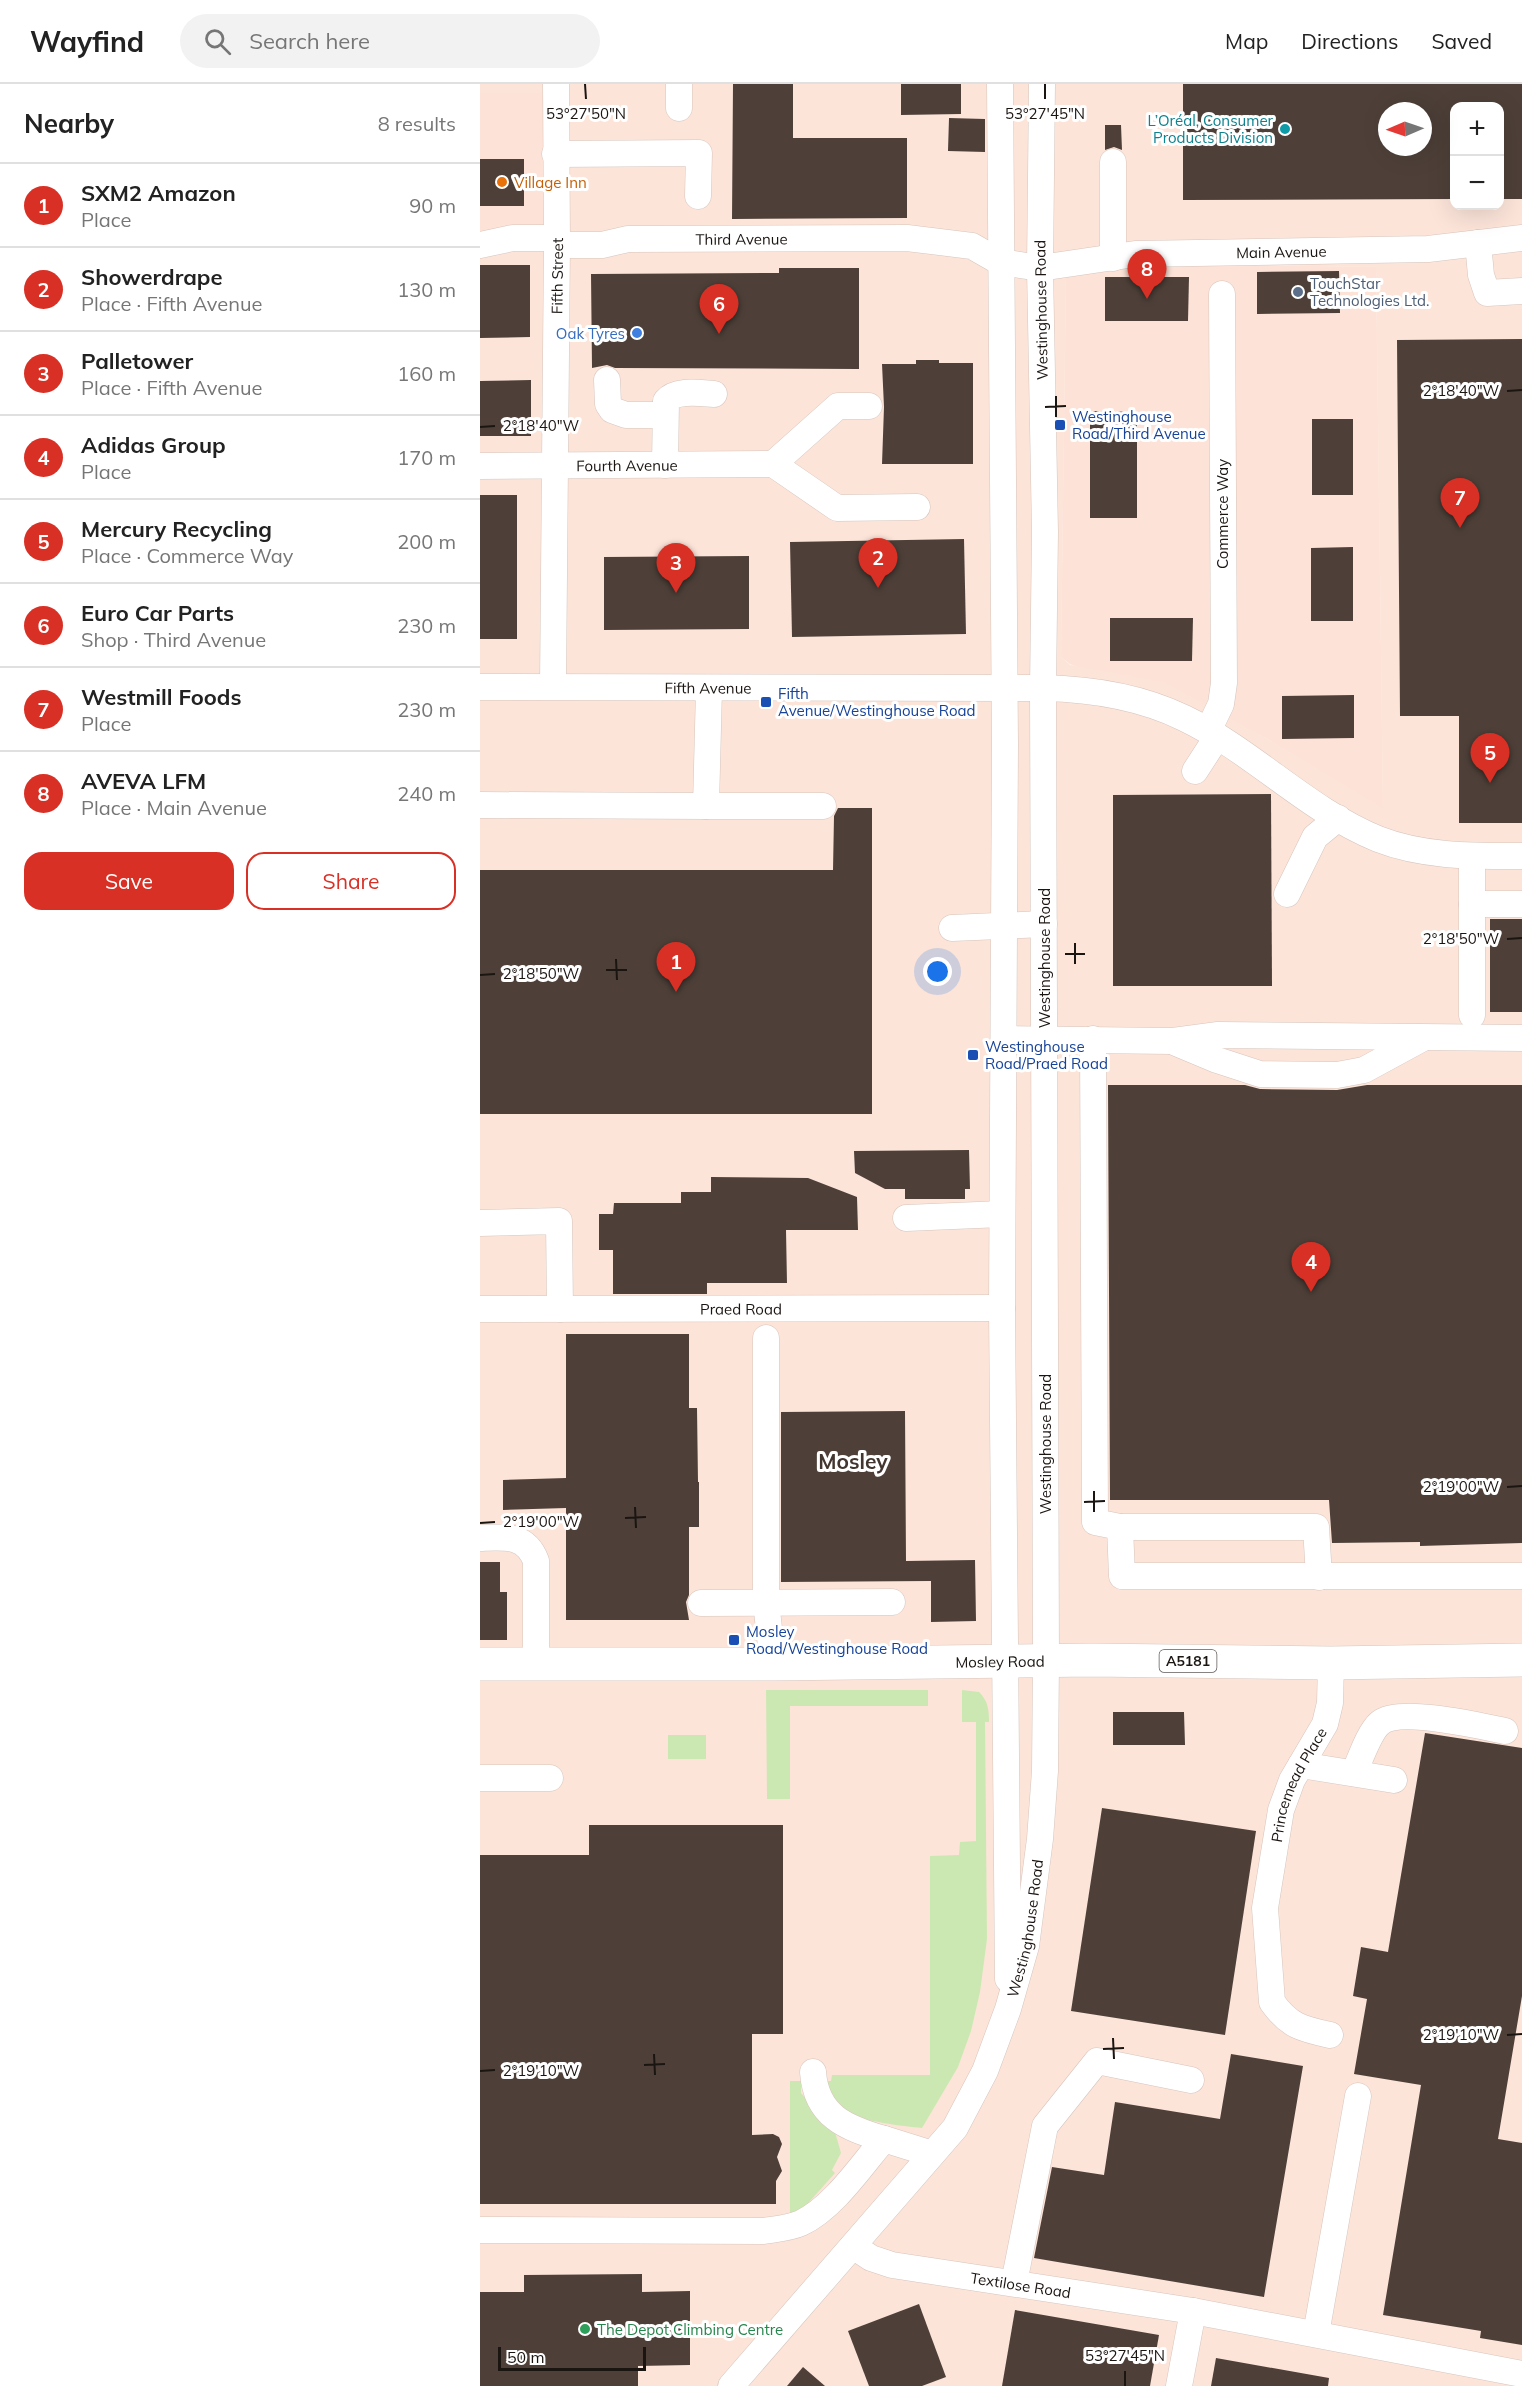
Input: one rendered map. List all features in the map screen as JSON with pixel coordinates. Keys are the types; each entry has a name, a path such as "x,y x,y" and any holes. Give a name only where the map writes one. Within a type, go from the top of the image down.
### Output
{"main road":[{"name":"Mosley Road","path":"480,1664 774,1664 1006,1660 1330,1663 1522,1660"}],"street":[{"name":"Fifth Street","path":"553,686 556,465 556,84"},
{"name":"Westinghouse Road","path":"1000,84 1005,687 1002,1308 1008,2009"},
{"name":"Westinghouse Road","path":"730,2386 955,2128 980,2080 1008,2009 1026,1946 1040,1839 1045,1771 1046,1660 1042,687 1045,532 1040,268 1042,84"},
{"path":"555,154 699,153 698,196"},
{"path":"1113,162 1113,258"},
{"name":"Third Avenue","path":"480,245 513,238 546,238 569,245 602,245 628,239 907,238 972,246 1000,262"},
{"name":"Main Avenue","path":"1000,262 1040,268 1135,254 1428,249 1522,238"},
{"path":"1478,243 1481,275 1487,293 1522,291"},
{"name":"Commerce Way","path":"1195,771 1212,734 1221,704 1224,683 1222,294"},
{"path":"607,380 608,404 612,410 626,415 665,415"},
{"path":"665,465 666,401 671,395 714,394"},
{"path":"869,405 838,406 773,464 837,508 917,507"},
{"name":"Fourth Avenue","path":"480,465 773,464"},
{"name":"Fifth Avenue","path":"480,687 1042,687"},
{"path":"1042,687 1070,688 1122,697 1163,710 1212,734 1338,818 1379,839 1399,846 1446,855 1522,856"},
{"path":"706,806 709,688"},
{"path":"480,805 823,806"},
{"path":"1287,894 1315,837 1338,818"},
{"path":"1472,856 1472,1015"},
{"path":"1472,904 1522,904"},
{"path":"952,928 1044,924"},
{"path":"1005,1039 1173,1041 1218,1035 1522,1038"},
{"path":"1173,1041 1217,1060 1260,1074 1337,1075 1364,1070 1423,1038"},
{"path":"1092,1039 1095,1522 1120,1527 1316,1527 1319,1577"},
{"path":"906,1218 1002,1214"},
{"path":"480,1223 559,1221 560,1309"},
{"name":"Praed Road","path":"480,1309 1002,1308"},
{"path":"766,1338 766,1602 774,1664"},
{"path":"1120,1527 1122,1576 1522,1576"},
{"path":"480,1538 514,1539 524,1542 532,1550 536,1561 536,1665"},
{"path":"701,1602 892,1602"},
{"name":"Princemead Place","path":"1330,1663 1328,1714 1320,1733 1285,1795 1265,1908 1272,2002 1292,2025 1330,2035"},
{"path":"1354,1773 1375,1730 1389,1718 1445,1720 1504,1731"},
{"path":"1301,1765 1394,1780"},
{"path":"480,1778 550,1778"},
{"path":"1014,2283 1045,2126 1097,2061 1191,2080"},
{"path":"813,2072 814,2090 834,2117 852,2130 932,2154"},
{"path":"1316,2334 1358,2096"},
{"path":"480,2230 764,2231 787,2228 814,2215 830,2201 884,2139"},
{"name":"Textilose Road","path":"853,2246 871,2258 892,2265 1193,2311 1316,2334 1506,2376"},
{"path":"1179,2386 1193,2311"}],"shaded area":[{"path":"480,84 1522,84 1522,2386 480,2386 480,251 546,251 546,93 480,93","holes":["1130,263 1376,267 1383,808 1264,737 1164,682 1070,665 1061,657 1066,275"]},
{"path":"480,93 546,93 547,251 480,251"},
{"path":"1130,263 1376,267 1383,809 1264,737 1070,664 1061,657 1066,275"}],"green space":[{"path":"766,1690 928,1690 928,1706 790,1706 790,1799 767,1799"},
{"path":"962,1690 979,1692 986,1702 989,1713 989,1722 985,1722 987,1939 980,1992 971,2031 958,2067 922,2128 883,2123 862,2118 847,2111 834,2098 824,2081 831,2081 832,2075 930,2075 930,1856 959,1855 960,1842 976,1841 976,1722 962,1722"},
{"path":"668,1735 706,1735 706,1759 668,1759"},
{"path":"790,2081 801,2081 801,2093 835,2132 841,2153 832,2170 835,2173 802,2210 790,2216"}],"building":[{"path":"733,84 793,84 793,138 907,138 907,218 732,219"},
{"path":"901,84 961,84 961,114 901,115"},
{"name":"L’Oréal, Consumer Products Division","path":"1183,84 1522,84 1522,199 1504,199 1504,102 1450,102 1450,199 1183,200"},
{"path":"949,118 985,119 985,152 948,151"},
{"path":"1105,125 1121,125 1122,150 1114,147 1105,150"},
{"name":"Village Inn","path":"480,159 524,159 524,206 480,206"},
{"path":"480,265 530,265 530,337 480,338"},
{"path":"779,268 859,268 859,369 615,368 607,365 592,368 591,274 779,273"},
{"name":"TouchStar Technologies Ltd.","path":"1339,271 1340,313 1257,314 1257,272"},
{"path":"1105,277 1189,277 1188,321 1105,321"},
{"path":"1522,339 1522,823 1459,823 1459,716 1400,716 1397,340"},
{"path":"916,360 973,363 973,464 882,464 884,407 882,364 916,364"},
{"path":"531,380 531,436 480,436 480,381"},
{"path":"1090,411 1137,412 1137,518 1090,518"},
{"path":"1312,419 1353,419 1353,495 1312,495"},
{"path":"480,495 517,495 517,639 480,639"},
{"path":"964,539 966,634 792,637 790,542"},
{"path":"1353,547 1353,621 1311,621 1311,548"},
{"path":"749,556 749,629 604,630 604,557"},
{"path":"1110,618 1193,618 1192,661 1110,661"},
{"path":"1354,695 1354,738 1282,739 1282,696"},
{"path":"1271,794 1272,986 1113,986 1113,795"},
{"path":"838,808 872,808 872,1114 480,1114 480,870 833,870 834,816"},
{"path":"1490,919 1522,919 1522,1012 1490,1012"},
{"path":"1108,1085 1245,1085 1260,1089 1337,1090 1367,1085 1522,1085 1522,1543 1420,1546 1420,1542 1332,1543 1329,1500 1110,1500"},
{"path":"969,1150 970,1189 965,1189 965,1199 905,1199 905,1189 885,1189 855,1173 854,1151"},
{"path":"711,1177 808,1178 857,1197 858,1230 786,1230 787,1283 707,1283 707,1294 613,1294 613,1250 599,1250 599,1214 613,1214 614,1203 681,1203 681,1192 711,1192"},
{"path":"566,1334 689,1334 689,1408 697,1408 699,1527 689,1527 689,1595 686,1602 689,1620 566,1620 566,1508 503,1510 503,1480 566,1478"},
{"path":"905,1411 906,1561 975,1560 976,1621 931,1622 931,1581 781,1582 781,1412"},
{"path":"480,1562 500,1562 500,1592 507,1592 507,1640 480,1640"},
{"path":"1113,1712 1184,1712 1185,1745 1113,1745"},
{"path":"1425,1733 1522,1748 1522,1996 1498,2139 1522,2143 1522,2345 1480,2338 1481,2331 1383,2315 1421,2085 1354,2074 1367,1999 1353,1996 1361,1947 1388,1952"},
{"path":"1102,1808 1256,1831 1225,2035 1071,2011"},
{"path":"589,1825 783,1825 783,2034 752,2034 752,2135 773,2134 779,2137 782,2144 777,2157 782,2171 776,2181 776,2204 480,2204 480,1855 589,1855"},
{"path":"1231,2054 1303,2066 1264,2297 1034,2258 1052,2167 1104,2175 1115,2102 1220,2119"},
{"name":"The Depot Climbing Centre","path":"642,2274 642,2292 690,2291 690,2365 638,2366 638,2386 480,2386 480,2292 524,2292 524,2275"},
{"path":"919,2304 946,2377 922,2386 869,2386 848,2331"},
{"path":"1015,2310 1159,2335 1150,2386 1002,2386"},
{"path":"1216,2358 1329,2378 1328,2386 1211,2386"},
{"path":"803,2367 825,2386 787,2386"}],"place":[{"name":"L’Oréal, Consumer Products Division","path":"1285,129"},
{"name":"Village Inn","path":"502,182"},
{"name":"TouchStar Technologies Ltd.","path":"1298,292"},
{"name":"AVEVA LFM","path":"1147,299"},
{"name":"Oak Tyres","path":"637,333"},
{"name":"Euro Car Parts","path":"719,334"},
{"name":"Westinghouse Road/Third Avenue","path":"1060,425"},
{"name":"Westmill Foods","path":"1460,528"},
{"name":"Showerdrape","path":"878,588"},
{"name":"Palletower","path":"676,593"},
{"name":"Fifth Avenue/Westinghouse Road","path":"766,702"},
{"name":"Mercury Recycling","path":"1490,783"},
{"name":"SXM2 Amazon","path":"676,992"},
{"name":"Westinghouse Road/Praed Road","path":"973,1055"},
{"name":"Adidas Group","path":"1311,1292"},
{"name":"Mosley Road/Westinghouse Road","path":"734,1640"},
{"name":"The Depot Climbing Centre","path":"585,2329"}],"district":[{"name":"Mosley","path":"853,1461"}]}
